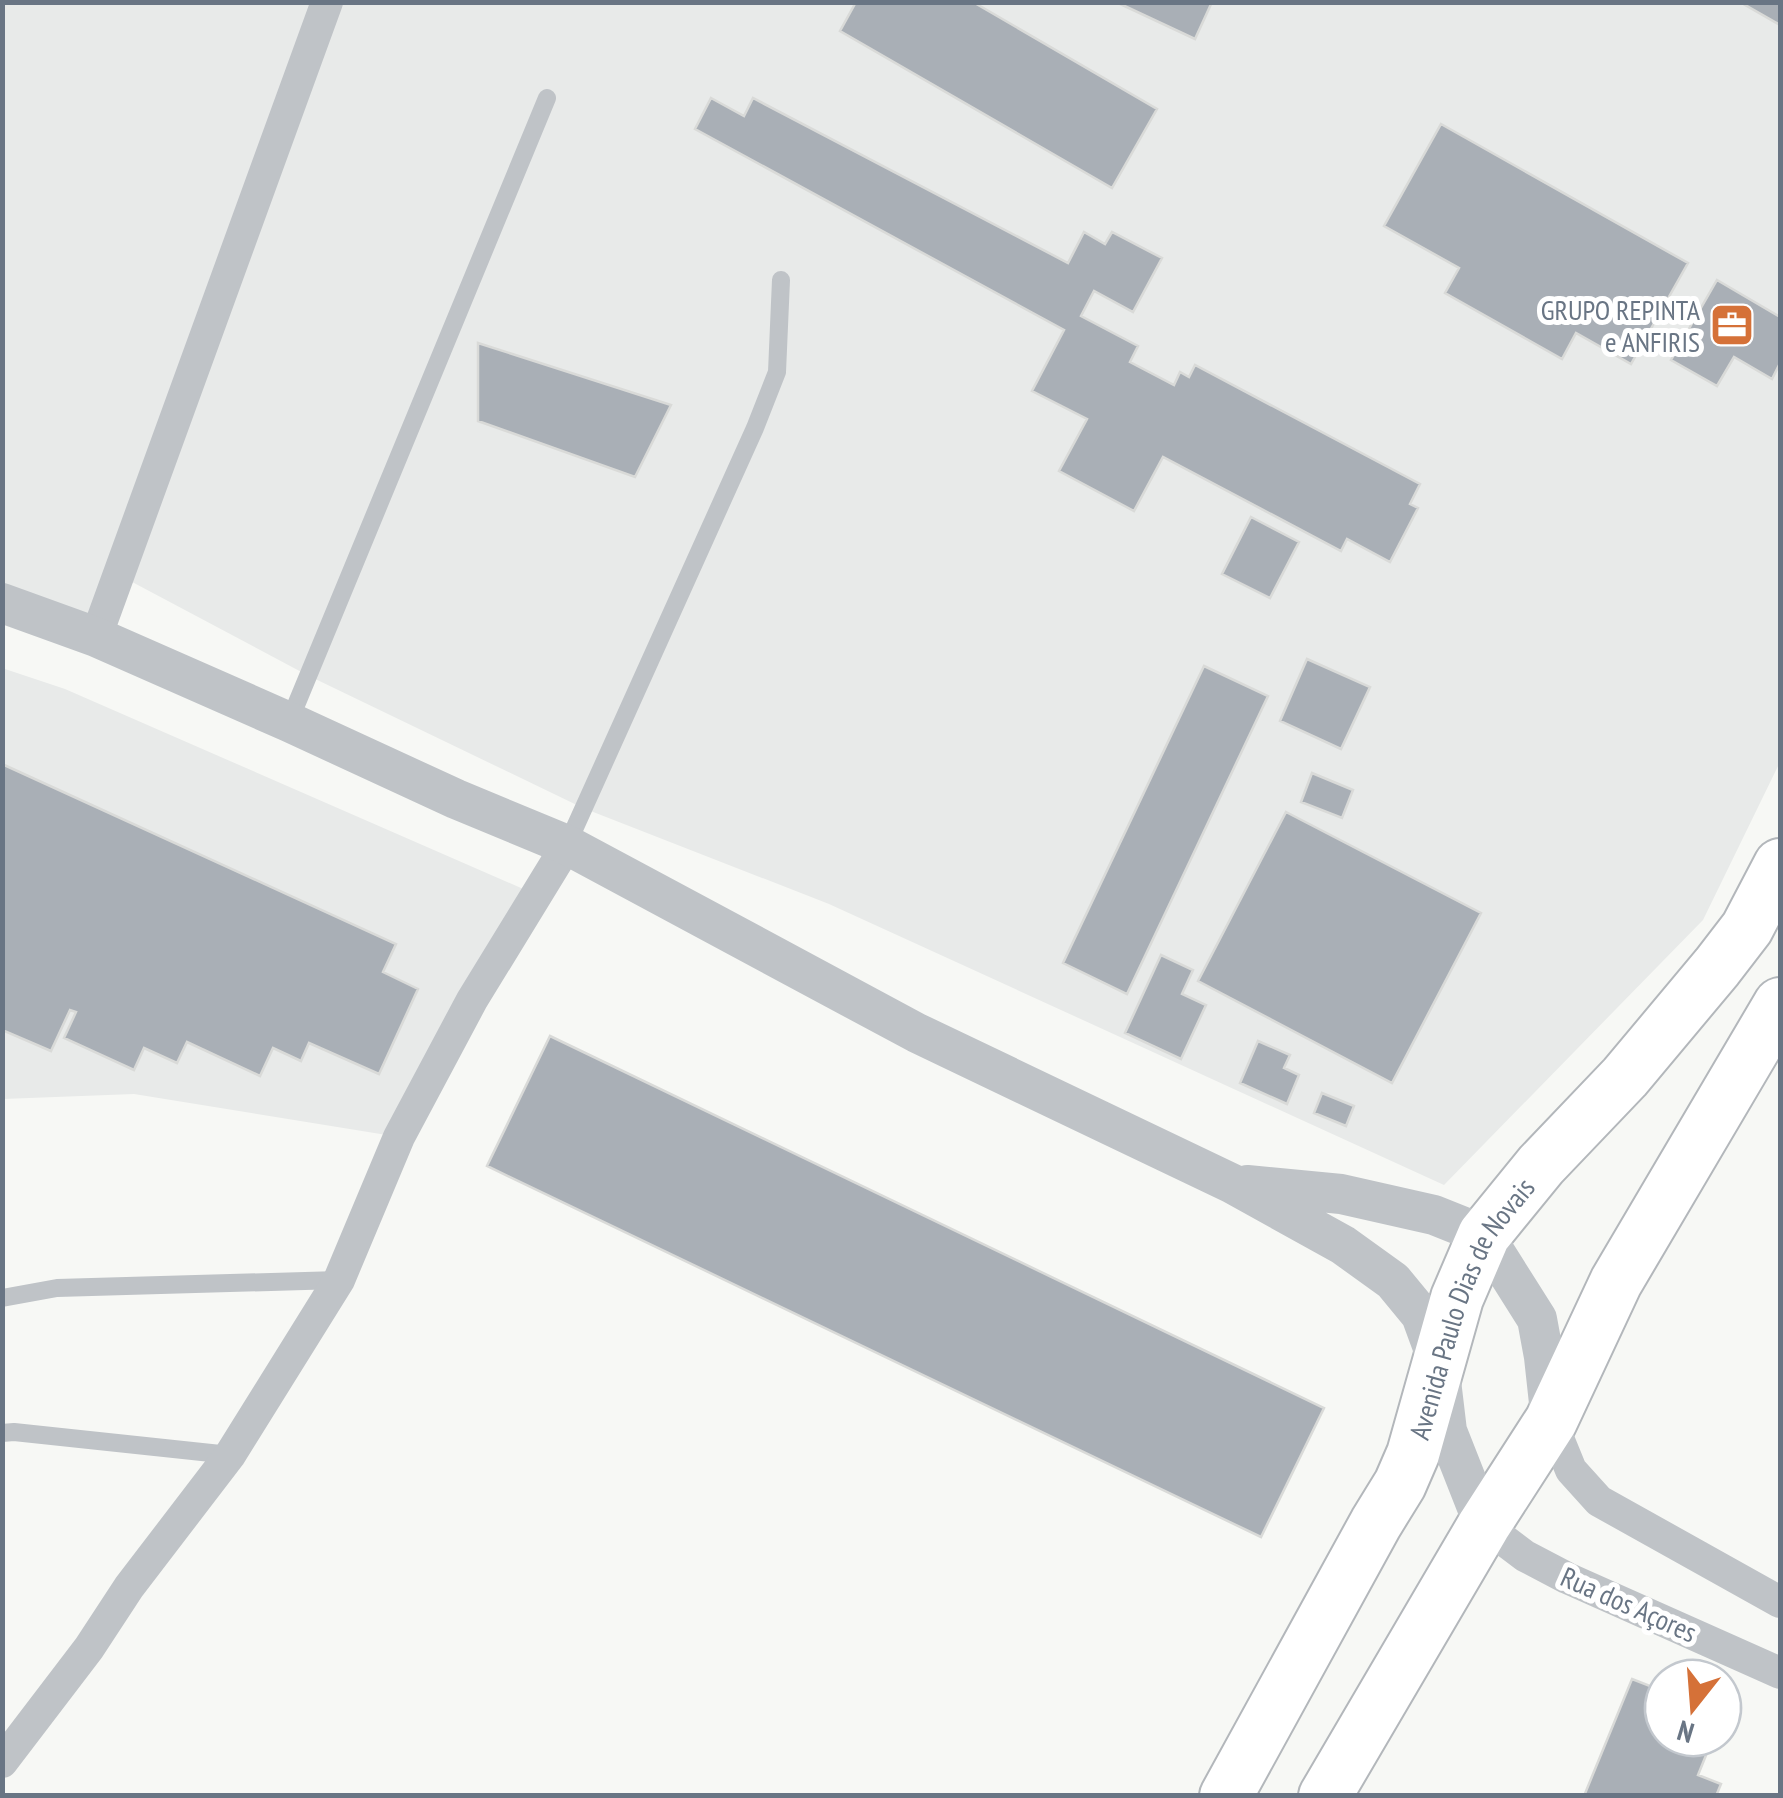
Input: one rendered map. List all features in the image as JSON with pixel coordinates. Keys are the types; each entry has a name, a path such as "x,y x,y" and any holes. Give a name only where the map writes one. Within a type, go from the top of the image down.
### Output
{"main road":[{"name":"Avenida Paulo Dias de Novais","path":"1226,1796 1400,1484 1413,1454 1456,1298 1484,1235 1541,1164 1625,1077 1717,967 1747,928 1780,865"},
{"path":"1325,1796 1484,1525 1551,1421 1616,1282 1777,1019"}],"street":[{"path":"96,637 327,2"},
{"path":"2,603 96,637 567,845 917,1034 1233,1184 1343,1245 1393,1281 1421,1315 1439,1364 1447,1431 1484,1525"},
{"path":"2,1762 230,1455 339,1280 399,1137 472,1000 567,845"},
{"path":"1233,1184 1341,1194 1434,1215 1484,1235 1537,1318 1551,1421 1572,1470 1599,1501 1780,1602"},
{"name":"Rua dos Açores","path":"1484,1525 1525,1556 1568,1578 1780,1673"}],"lane":[{"path":"289,722 547,98"},
{"path":"567,845 755,428 776,372 781,280"},
{"path":"2,1298 57,1288 339,1280"},
{"path":"2,1433 230,1455"}],"shaded area":[{"path":"3,3 1780,3 1780,762 1703,920 1444,1185 829,904 583,808 307,675 119,575 96,637 3,607"},
{"path":"2,668 65,689 537,895 399,1137 134,1094 3,1099"}],"building":[{"path":"856,2 973,2 1157,109 1112,188 840,31"},
{"path":"1116,2 1212,2 1195,39"},
{"path":"1740,2 1780,2 1780,25"},
{"path":"711,98 744,116 753,98 1068,263 1084,232 1105,244 1112,232 1162,258 1133,312 1094,291 1081,316 1138,346 1130,362 1174,385 1180,372 1189,377 1195,365 1420,484 1410,504 1418,508 1390,562 1347,539 1341,551 1163,457 1134,511 1059,471 1087,419 1032,391 1064,330 695,129"},
{"path":"1441,124 1688,263 1631,364 1576,333 1562,359 1445,293 1459,268 1384,226"},
{"path":"1717,280 1780,317 1780,363 1772,379 1734,357 1717,386 1671,360"},
{"path":"478,343 671,405 635,477 478,421"},
{"path":"1251,517 1299,542 1270,598 1222,574"},
{"path":"1307,659 1370,687 1341,749 1280,721"},
{"path":"1204,666 1268,696 1127,994 1063,963"},
{"path":"2,764 396,944 383,972 418,989 379,1074 309,1043 301,1061 273,1048 260,1076 187,1042 177,1063 144,1048 134,1070 64,1038 76,1012 70,1010 51,1051 2,1030"},
{"path":"1312,773 1353,790 1342,818 1301,802"},
{"path":"1286,812 1481,913 1392,1083 1198,981"},
{"path":"1161,955 1193,970 1182,994 1206,1005 1181,1059 1125,1033"},
{"path":"550,1036 1324,1408 1261,1537 487,1166"},
{"path":"1258,1041 1290,1055 1284,1068 1299,1075 1287,1104 1240,1083"},
{"path":"1322,1093 1354,1106 1346,1126 1314,1113"},
{"path":"1632,1679 1643,1683 1643,1758 1705,1758 1698,1775 1721,1784 1716,1796 1584,1796"}],"place":[{"name":"GRUPO REPINTA e ANFIRIS","path":"1732,325"}]}
